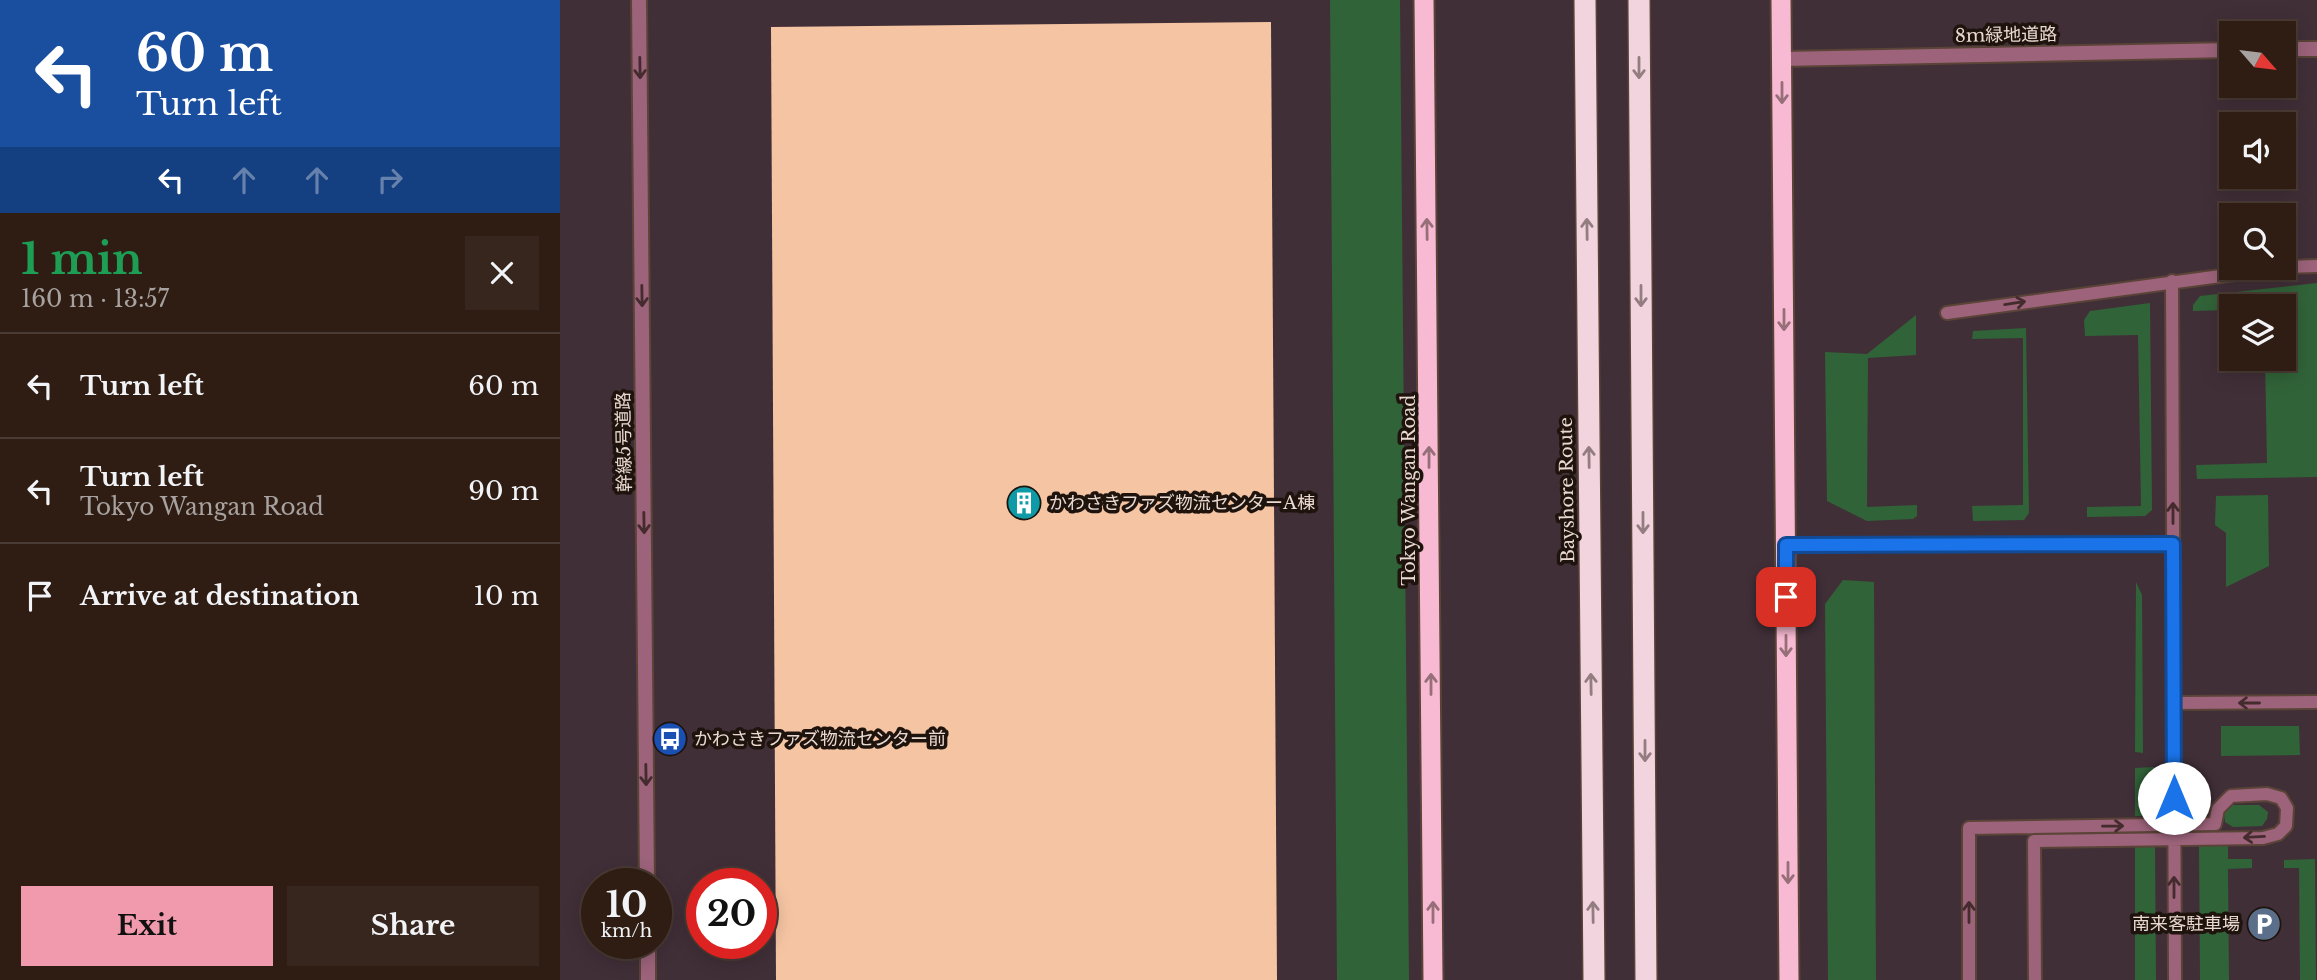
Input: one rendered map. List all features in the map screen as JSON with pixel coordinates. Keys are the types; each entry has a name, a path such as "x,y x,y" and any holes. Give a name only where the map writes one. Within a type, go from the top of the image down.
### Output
{"highway":[{"name":"Tokyo Wangan Road","path":"1424,0 1433,980"},
{"name":"Bayshore Route","path":"1585,0 1594,980"},
{"path":"1639,0 1646,980"},
{"path":"1781,0 1789,980"}],"street":[{"name":"幹線5号道路","path":"639,0 647,868"},
{"path":"2296,49 2317,49"},
{"name":"8m緑地道路","path":"1782,59 2219,50"},
{"path":"648,959 648,980"}],"lane":[{"path":"2296,267 2317,266"},
{"path":"1947,313 2219,275"},
{"path":"2172,281 2175,980"},
{"path":"1786,545 2173,544"},
{"path":"2174,703 2317,702"},
{"path":"1969,980 1969,828 2215,824 2218,808 2231,796 2267,794 2281,798 2287,808 2286,826 2278,834 2263,838 2034,841 2035,980"}],"shaded area":[{"path":"560,0 2317,0 2317,980 560,980"}],"green space":[{"path":"1330,0 1400,0 1409,980 1337,980"},
{"path":"2317,283 2317,477 2197,479 2196,465 2267,463 2265,371 2296,371 2296,294 2219,294 2219,310 2193,311 2193,305 2200,296"},
{"path":"2150,303 2152,510 2145,516 2087,517 2087,507 2141,506 2138,335 2085,336 2084,320 2090,311"},
{"path":"1916,315 1916,355 1868,358 1867,507 1917,505 1917,516 1913,519 1867,521 1827,501 1825,352 1867,354"},
{"path":"2026,328 2029,513 2024,520 1973,521 1972,506 2023,505 2023,338 1972,339 1973,331"},
{"path":"2268,495 2269,566 2226,587 2226,533 2215,525 2216,496"},
{"path":"1843,580 1874,582 1876,980 1828,980 1825,604"},
{"path":"2136,582 2142,595 2143,753 2135,752"},
{"path":"2221,726 2299,726 2300,755 2221,756"},
{"path":"2154,767 2154,816 2135,816 2135,768"},
{"path":"2229,805 2259,805 2268,812 2267,819 2262,826 2233,827 2225,822 2224,813"},
{"path":"2135,846 2155,846 2156,980 2135,980"},
{"path":"2199,846 2228,846 2228,859 2252,859 2252,868 2228,869 2229,980 2200,980"},
{"path":"2315,859 2316,980 2300,980 2299,868 2284,868 2284,860"}],"building":[{"name":"かわさきファズ物流センターA棟","path":"1271,22 1277,980 776,980 771,27"}],"place":[{"name":"かわさきファズ物流センターA棟","path":"1024,503"},
{"name":"かわさきファズ物流センター前","path":"670,739"},
{"name":"南来客駐車場","path":"2264,924"}],"route":[{"path":"1786,597 1786,545 2173,544 2174,798"}]}
